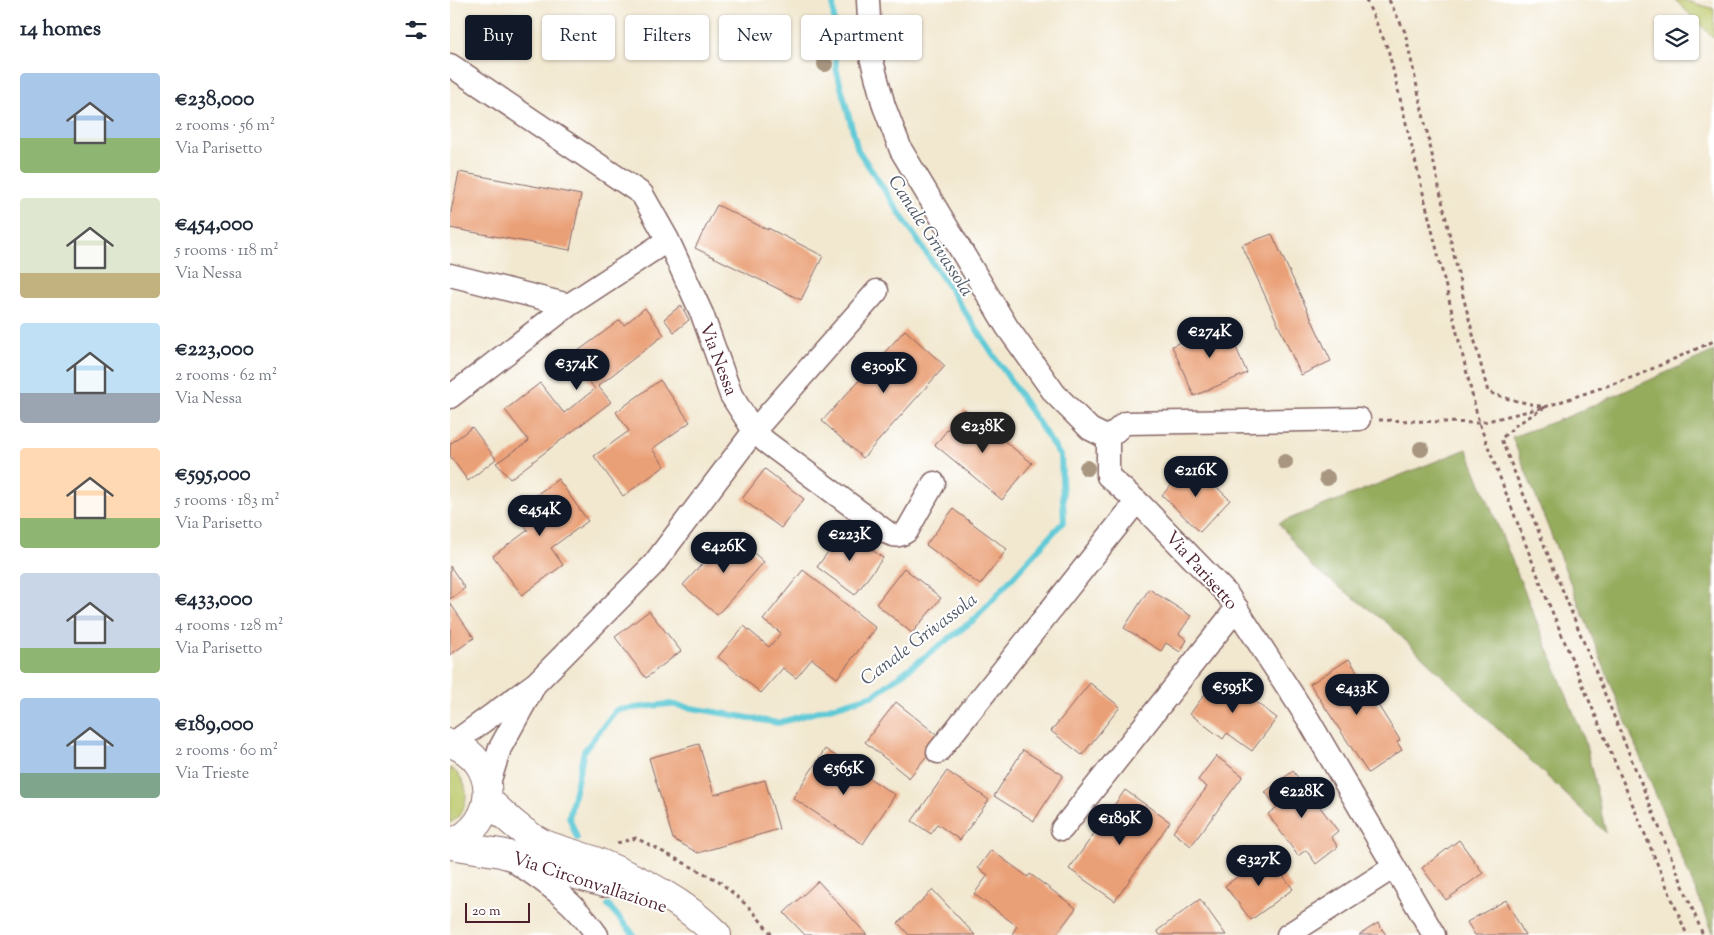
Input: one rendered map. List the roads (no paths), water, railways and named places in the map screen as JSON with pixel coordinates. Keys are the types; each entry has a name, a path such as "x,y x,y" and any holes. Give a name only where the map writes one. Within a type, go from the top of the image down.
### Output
{"street":[{"path":"868,0 872,56 884,106 901,150 1007,328 1055,394 1090,428 1108,438 1125,423 1359,419"},
{"name":"Via Nessa","path":"450,66 642,194 668,240 702,314 731,395 754,431 766,442 894,536 901,536 907,531 934,483"},
{"path":"450,397 569,305 668,240"},
{"path":"450,275 569,305"},
{"path":"488,793 484,772 476,760 466,750 451,743 536,682 652,565 754,431 877,290"},
{"name":"Via Parisetto","path":"1108,438 1108,476 1137,501 1227,594 1237,608 1308,719 1434,935"},
{"path":"938,752 1137,501"},
{"path":"1062,829 1237,608"},
{"path":"450,844 473,829 483,816 500,748 536,682"},
{"name":"Via Circonvallazione","path":"488,793 519,828 541,842 600,863 662,892 712,929"},
{"name":"Via Circonvallazione","path":"450,844 501,853 595,880 657,902 712,929"},
{"path":"501,853 551,885 583,915 597,935"},
{"path":"1288,935 1394,867"}],"waterway":[{"name":"Canale Grivassola","path":"577,838 569,817 584,751 616,710 669,704 778,723 874,695 975,619 1064,521 1061,457 858,150 836,68 833,0"},
{"name":"Canale Grivassola","path":"608,905 634,935"}]}
